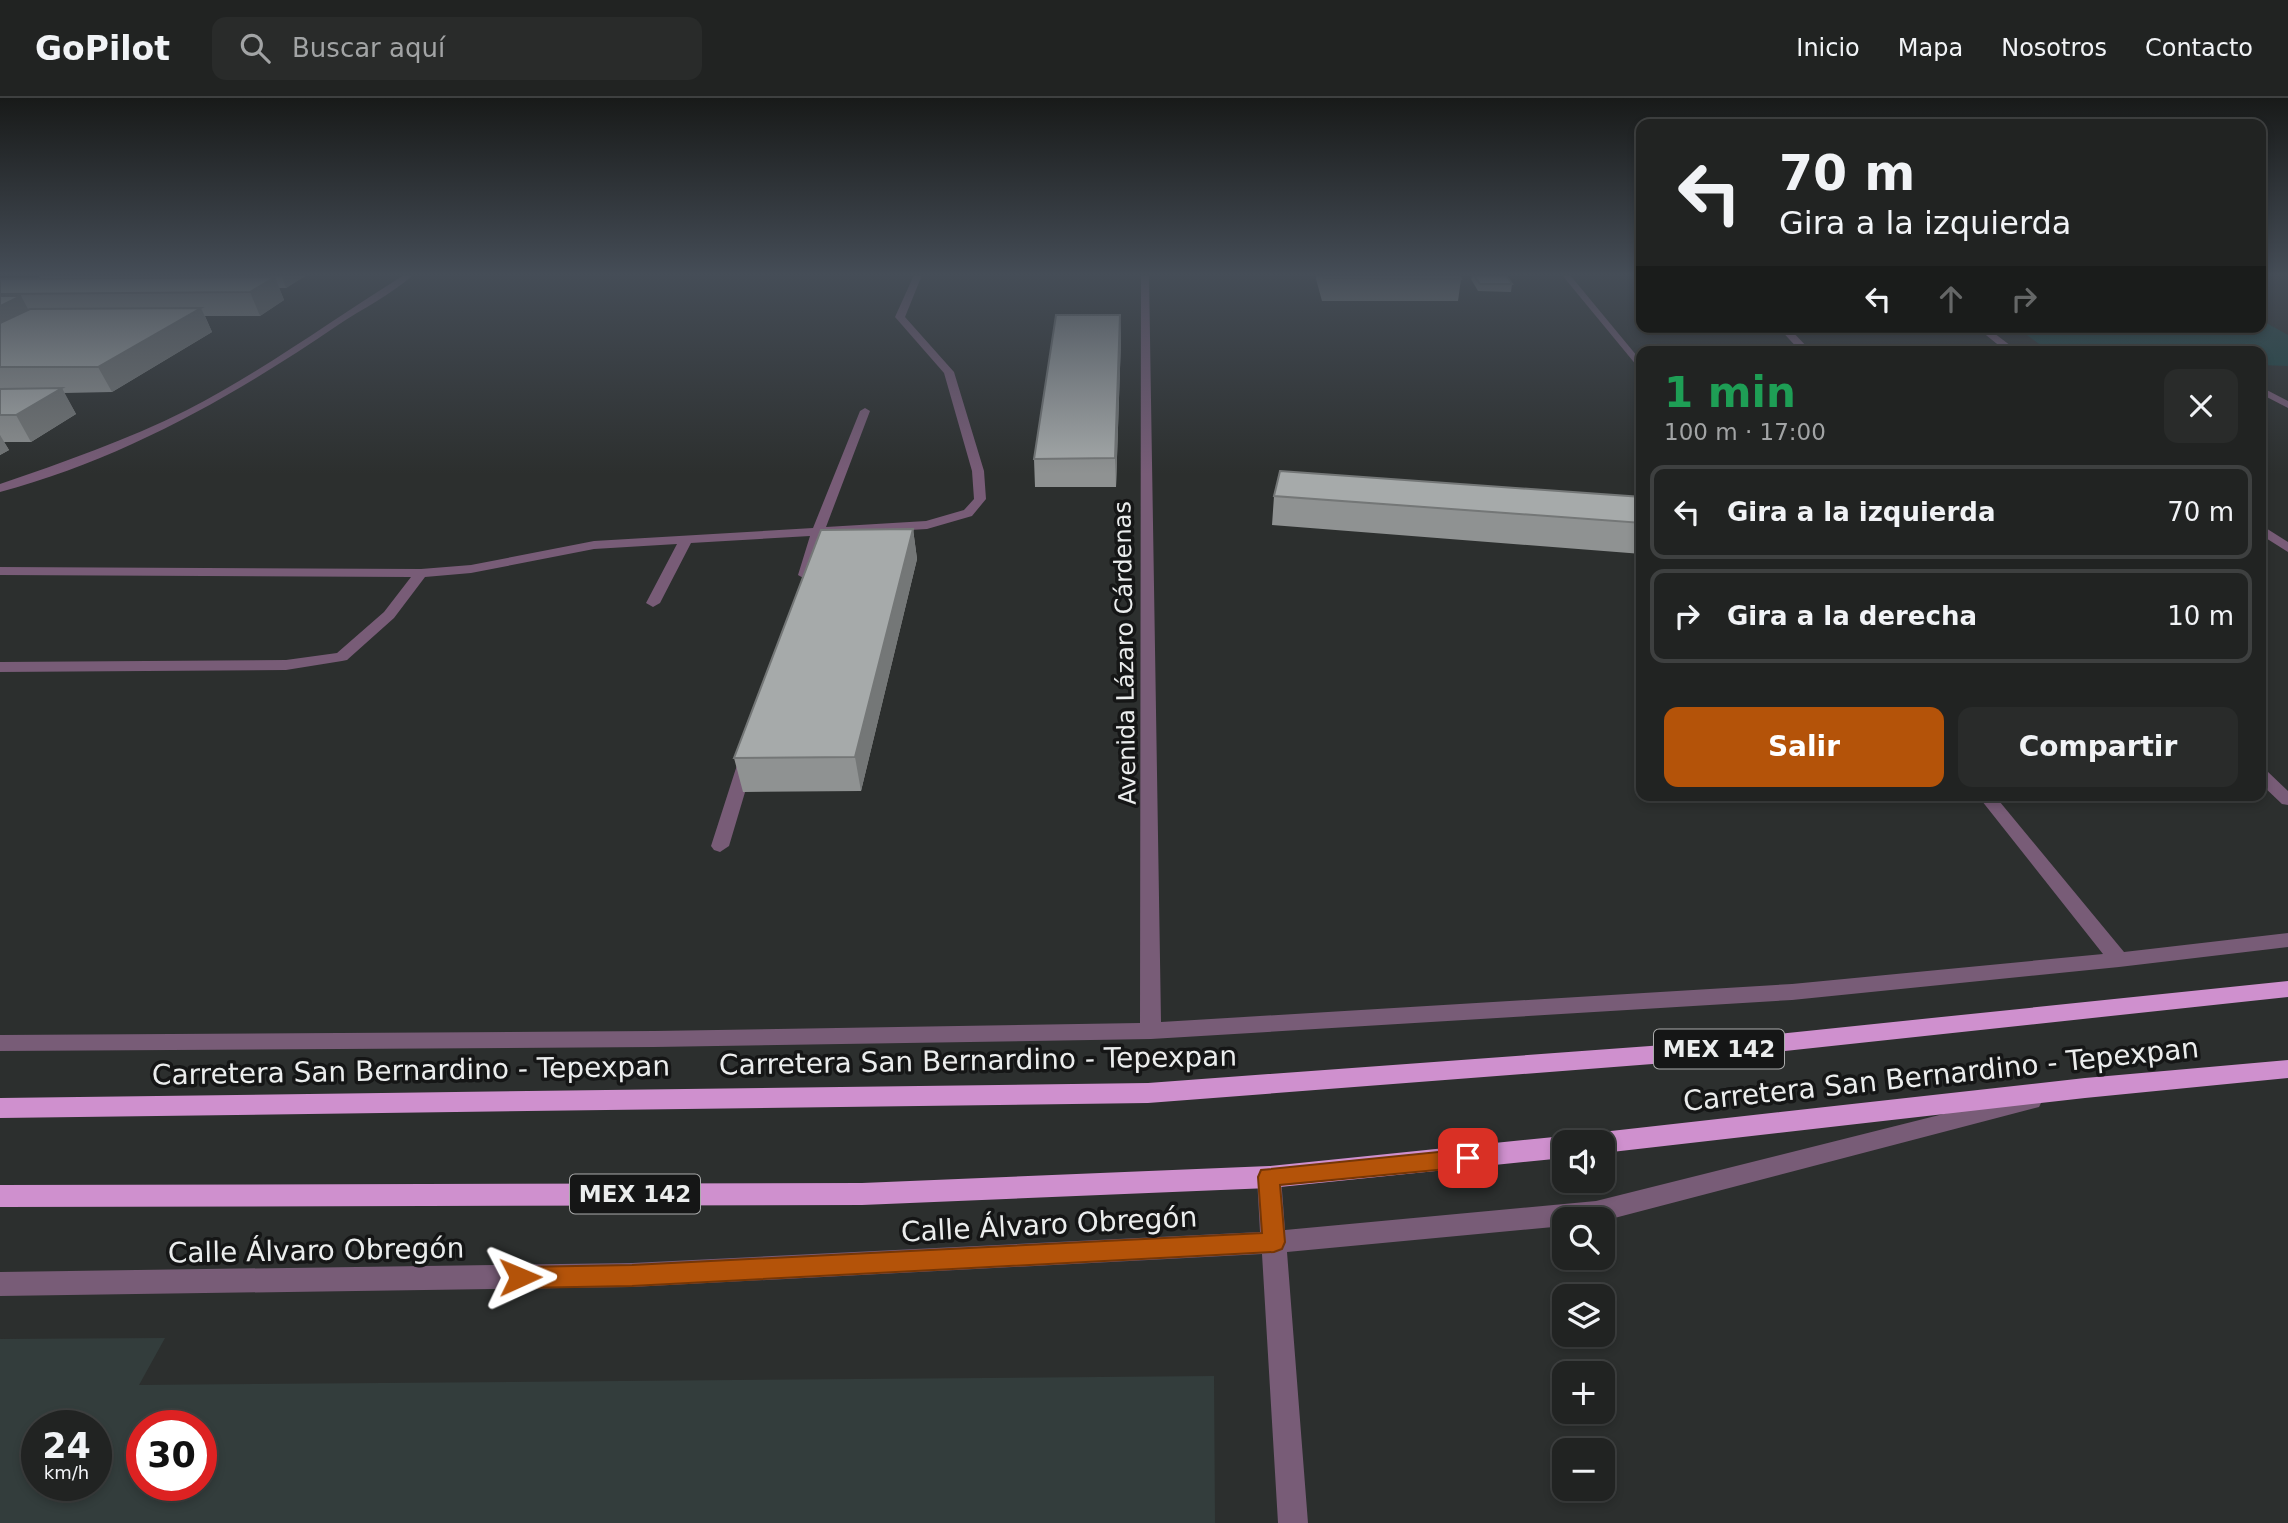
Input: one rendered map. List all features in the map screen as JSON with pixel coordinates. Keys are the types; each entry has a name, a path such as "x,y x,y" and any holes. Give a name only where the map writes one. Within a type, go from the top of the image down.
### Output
{"highway":[{"name":"Carretera San Bernardino - Tepexpan","path":"0,1108 1148,1093 1691,1052 2288,989"},
{"name":"Carretera San Bernardino - Tepexpan","path":"1615,1142 2085,1088 2288,1069"},
{"name":"MEX 142","path":"0,1196 862,1194 1269,1177 1552,1148"}],"street":[{"path":"0,488 94,456 192,411 306,342"},
{"path":"0,571 421,573 471,569 594,545 927,525 968,513 981,499 978,471 949,372 922,342"},
{"name":"Avenida Lázaro Cárdenas","path":"1145,342 1151,1031"},
{"path":"1620,342 1636,362"},
{"path":"2266,393 2288,405"},
{"path":"801,589 818,532 865,411"},
{"path":"2266,533 2288,548"},
{"path":"653,603 686,540"},
{"path":"0,667 286,666 342,657 389,615 421,573"},
{"path":"720,846 753,743"},
{"path":"2266,780 2288,800"},
{"path":"1990,801 2119,960"},
{"path":"0,1043 654,1039 1151,1031 1792,992 2119,960 2288,940"},
{"name":"Calle Álvaro Obregón","path":"0,1283 632,1275 1274,1242 1596,1212 2085,1088"},
{"path":"1269,1177 1293,1523"}],"shaded area":[{"path":"2036,342 2288,342 2288,366 2266,365 2266,346 2042,346"},
{"path":"165,1338 139,1385 1214,1376 1215,1523 0,1523 0,1339"}],"building":[{"path":"0,342 143,342 98,367 0,367"},
{"path":"1052,342 1119,342 1115,458 1034,459"},
{"path":"62,388 16,415 0,415 0,389"},
{"path":"1280,471 1636,497 1636,523 1274,496"},
{"path":"913,529 855,757 734,758 821,530"}],"route":[{"path":"520,1277 632,1275 1274,1242 1269,1177 1468,1158"}]}
